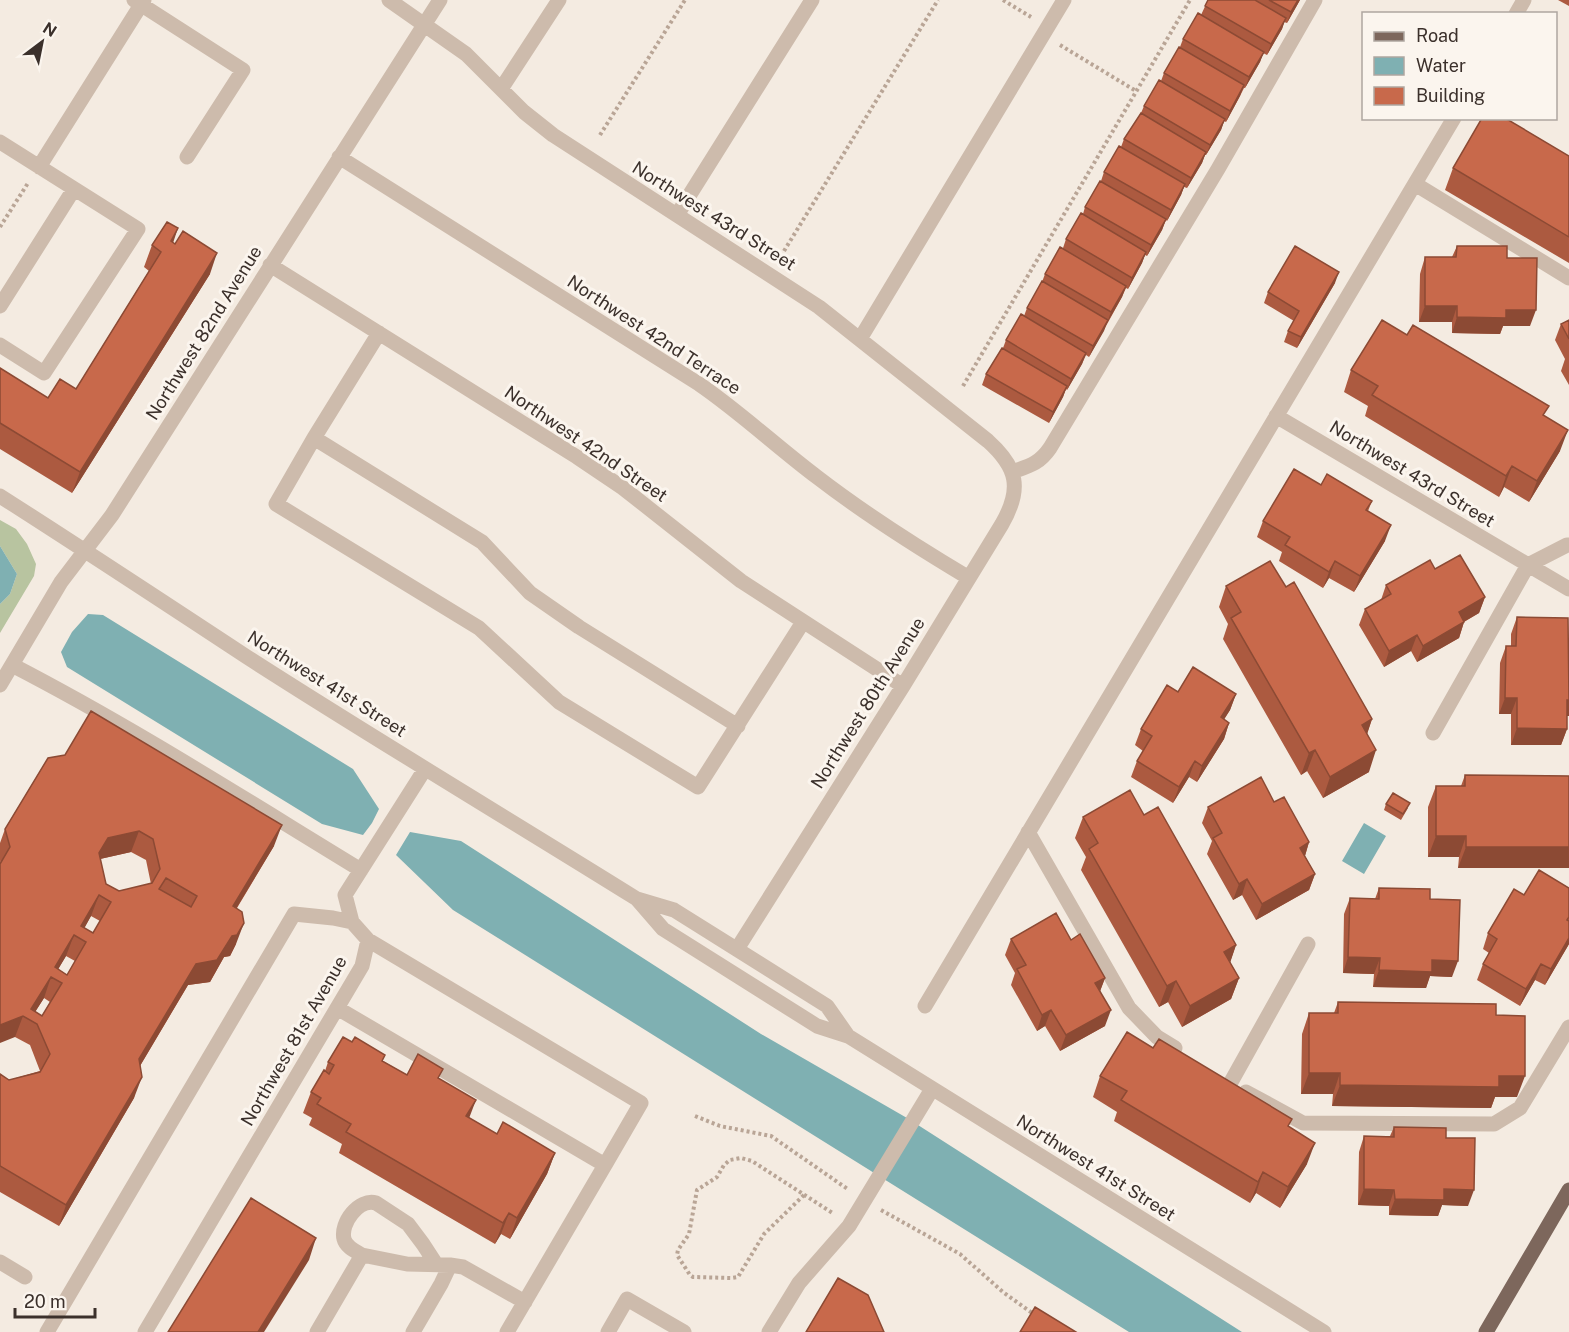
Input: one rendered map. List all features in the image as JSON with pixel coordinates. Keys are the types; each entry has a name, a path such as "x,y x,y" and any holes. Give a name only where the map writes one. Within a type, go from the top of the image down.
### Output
{"main road":[{"path":"1486,1332 1569,1190"}],"street":[{"name":"Northwest 43rd Street","path":"389,0 476,62 524,112 553,135 819,307 988,441 1004,457 1012,472"},
{"name":"Northwest 82nd Avenue","path":"0,685 61,582 112,515 440,0"},
{"path":"501,89 559,0"},
{"path":"677,215 812,0"},
{"path":"860,339 1064,0"},
{"path":"1012,472 1044,458 1218,169 1316,0"},
{"path":"39,167 140,2 243,70 187,157"},
{"path":"925,1006 1453,120"},
{"path":"0,345 44,373 138,229 1,145"},
{"name":"Northwest 42nd Terrace","path":"339,158 699,384 856,507 969,578"},
{"path":"1415,184 1569,278"},
{"path":"0,306 74,189"},
{"name":"Northwest 42nd Street","path":"270,265 601,473 741,581 903,686"},
{"path":"379,333 276,504 479,628 559,702 698,787 803,622"},
{"name":"Northwest 43rd Street","path":"1276,416 1569,589"},
{"path":"314,438 482,542 530,593 579,627 738,726"},
{"name":"Northwest 80th Avenue","path":"737,949 1002,524 1012,504 1014,485 1012,472"},
{"name":"Northwest 41st Street","path":"0,496 425,769 637,899 674,910 827,1006 848,1036"},
{"path":"1433,733 1528,565 1569,545"},
{"path":"12,665 78,700 361,870"},
{"path":"425,769 345,895 352,922 368,940 641,1103 507,1332"},
{"path":"1028,832 1129,1008 1157,1037 1184,1054"},
{"name":"Northwest 41st Street","path":"637,899 663,929 817,1026 848,1036 1324,1332"},
{"path":"47,1332 294,914 352,922"},
{"name":"Northwest 81st Avenue","path":"145,1332 362,966 368,940"},
{"path":"1308,944 1226,1080 1303,1123 1494,1124 1520,1108 1569,1027"},
{"path":"337,1008 605,1165"},
{"path":"769,1332 799,1283 842,1236 932,1089"},
{"path":"413,1332 441,1284 443,1265 408,1224 376,1203 362,1204 345,1225 344,1238 349,1248 362,1256 406,1264 443,1265 463,1267 525,1302"},
{"path":"317,1332 362,1256"},
{"path":"0,1262 25,1277"},
{"path":"608,1332 627,1299 684,1332"}],"path":[{"path":"600,135 685,0"},
{"path":"784,251 939,0"},
{"path":"1004,0 1031,18 1030,21"},
{"path":"963,386 1190,0"},
{"path":"1055,41 1136,91"},
{"path":"0,227 28,183"},
{"path":"695,1116 720,1126 776,1138 852,1192"},
{"path":"804,1195 764,1234 738,1277 693,1277 676,1255 689,1234 697,1190 717,1177 730,1160 741,1158 752,1161 835,1215 838,1219"},
{"path":"878,1208 960,1254 1003,1292 1040,1319"}],"green space":[{"path":"0,520 16,529 27,544 36,564 34,576 0,633 0,604 10,594 17,574 0,546"}],"water":[{"path":"0,546 17,574 10,594 0,604"},
{"path":"88,614 103,615 353,769 379,809 363,835 322,824 67,667 61,652 72,632"},
{"path":"1364,823 1386,836 1364,874 1342,861"},
{"path":"410,832 461,841 761,1034 907,1118 1242,1332 1129,1332 453,910 396,855"}],"building":[{"path":"1208,0 1255,0 1286,18 1271,44 1205,6"},
{"path":"1269,0 1298,0 1291,12"},
{"path":"1198,13 1264,52 1249,77 1183,39"},
{"path":"1179,47 1244,85 1230,111 1164,73"},
{"path":"1159,80 1225,119 1210,145 1144,106"},
{"path":"1141,113 1206,152 1191,178 1124,139"},
{"path":"1481,120 1508,120 1569,156 1569,237 1453,168"},
{"path":"1119,146 1185,184 1171,210 1104,172"},
{"path":"1100,181 1166,219 1151,245 1085,207"},
{"path":"1081,213 1146,252 1132,278 1066,239"},
{"path":"167,222 178,228 171,241 175,244 183,231 217,253 80,472 0,423 0,368 48,398 60,379 76,389 161,252 152,245"},
{"path":"1295,246 1339,272 1301,337 1288,331 1299,311 1268,292"},
{"path":"1457,246 1507,246 1507,258 1537,258 1536,310 1506,310 1506,318 1457,317 1457,306 1425,306 1425,257 1456,257"},
{"path":"1060,247 1126,286 1111,312 1045,274"},
{"path":"1042,281 1108,320 1093,346 1027,308"},
{"path":"1021,314 1086,353 1071,379 1006,340"},
{"path":"1382,320 1407,335 1413,325 1549,406 1543,415 1568,430 1537,481 1512,466 1506,476 1372,395 1378,386 1351,370"},
{"path":"1569,320 1569,339 1561,324"},
{"path":"1002,348 1067,386 1053,412 986,374"},
{"path":"1294,469 1321,485 1327,474 1372,501 1366,510 1391,525 1360,576 1335,561 1329,572 1285,545 1290,537 1263,521"},
{"path":"1460,555 1485,597 1459,612 1464,622 1423,646 1417,635 1389,651 1365,609 1391,594 1386,585 1430,560 1435,569"},
{"path":"1270,561 1286,587 1294,582 1372,719 1362,725 1376,750 1330,777 1315,750 1309,753 1231,618 1241,612 1226,586"},
{"path":"1517,617 1568,618 1567,729 1517,728 1517,698 1505,698 1506,646 1516,646"},
{"path":"1193,667 1236,694 1221,717 1229,723 1202,766 1195,761 1179,787 1137,761 1152,736 1141,729 1167,685 1178,692"},
{"path":"91,711 282,825 233,906 242,912 244,923 237,935 232,936 217,960 196,964 139,1059 142,1077 66,1205 0,1166 0,1074 9,1080 40,1072 50,1054 37,1024 23,1016 0,1025 0,864 10,847 5,829 48,758 65,755","holes":["139,831 153,839 160,869 152,883 119,891 106,884 99,853 108,838","166,878 197,896 191,907 159,889","99,895 111,902 93,933 81,926","74,935 86,942 67,975 55,967","51,977 62,983 42,1016 31,1009"]},
{"path":"1465,775 1569,776 1569,847 1466,847 1466,836 1436,836 1436,786 1465,786"},
{"path":"1261,777 1274,802 1284,797 1309,842 1300,848 1315,874 1262,904 1247,879 1239,884 1213,838 1222,833 1208,807"},
{"path":"1130,790 1144,815 1158,807 1236,945 1224,952 1239,978 1190,1006 1176,981 1167,986 1089,849 1098,843 1083,817"},
{"path":"1393,793 1410,803 1403,814 1386,804"},
{"path":"1539,870 1569,888 1569,917 1567,920 1569,921 1569,938 1551,969 1541,964 1526,989 1483,964 1497,939 1488,933 1514,889 1524,895"},
{"path":"1379,888 1430,889 1430,899 1460,900 1458,961 1432,960 1432,972 1379,970 1380,958 1348,957 1350,898 1379,899"},
{"path":"1056,913 1071,940 1080,934 1105,978 1095,983 1111,1010 1066,1035 1051,1010 1042,1015 1017,969 1026,965 1011,939"},
{"path":"1338,1002 1496,1004 1496,1015 1525,1016 1525,1076 1499,1076 1499,1087 1340,1085 1340,1073 1309,1073 1309,1013 1338,1013"},
{"path":"1127,1032 1153,1048 1159,1039 1292,1119 1288,1126 1315,1143 1288,1187 1263,1172 1258,1182 1121,1100 1127,1091 1100,1076"},
{"path":"343,1037 352,1042 355,1037 385,1055 382,1061 407,1075 418,1054 443,1069 438,1078 476,1100 466,1116 497,1134 503,1122 555,1153 517,1218 509,1213 503,1223 346,1132 351,1124 317,1104 321,1098 311,1092 324,1070 329,1074 334,1065 328,1062"},
{"path":"1394,1127 1446,1128 1446,1138 1475,1138 1474,1190 1444,1189 1444,1200 1395,1199 1394,1190 1364,1189 1364,1136 1394,1137"},
{"path":"251,1198 316,1238 258,1332 168,1332"},
{"path":"838,1278 868,1295 884,1332 806,1332"},
{"path":"1035,1307 1076,1332 1020,1332"}]}
